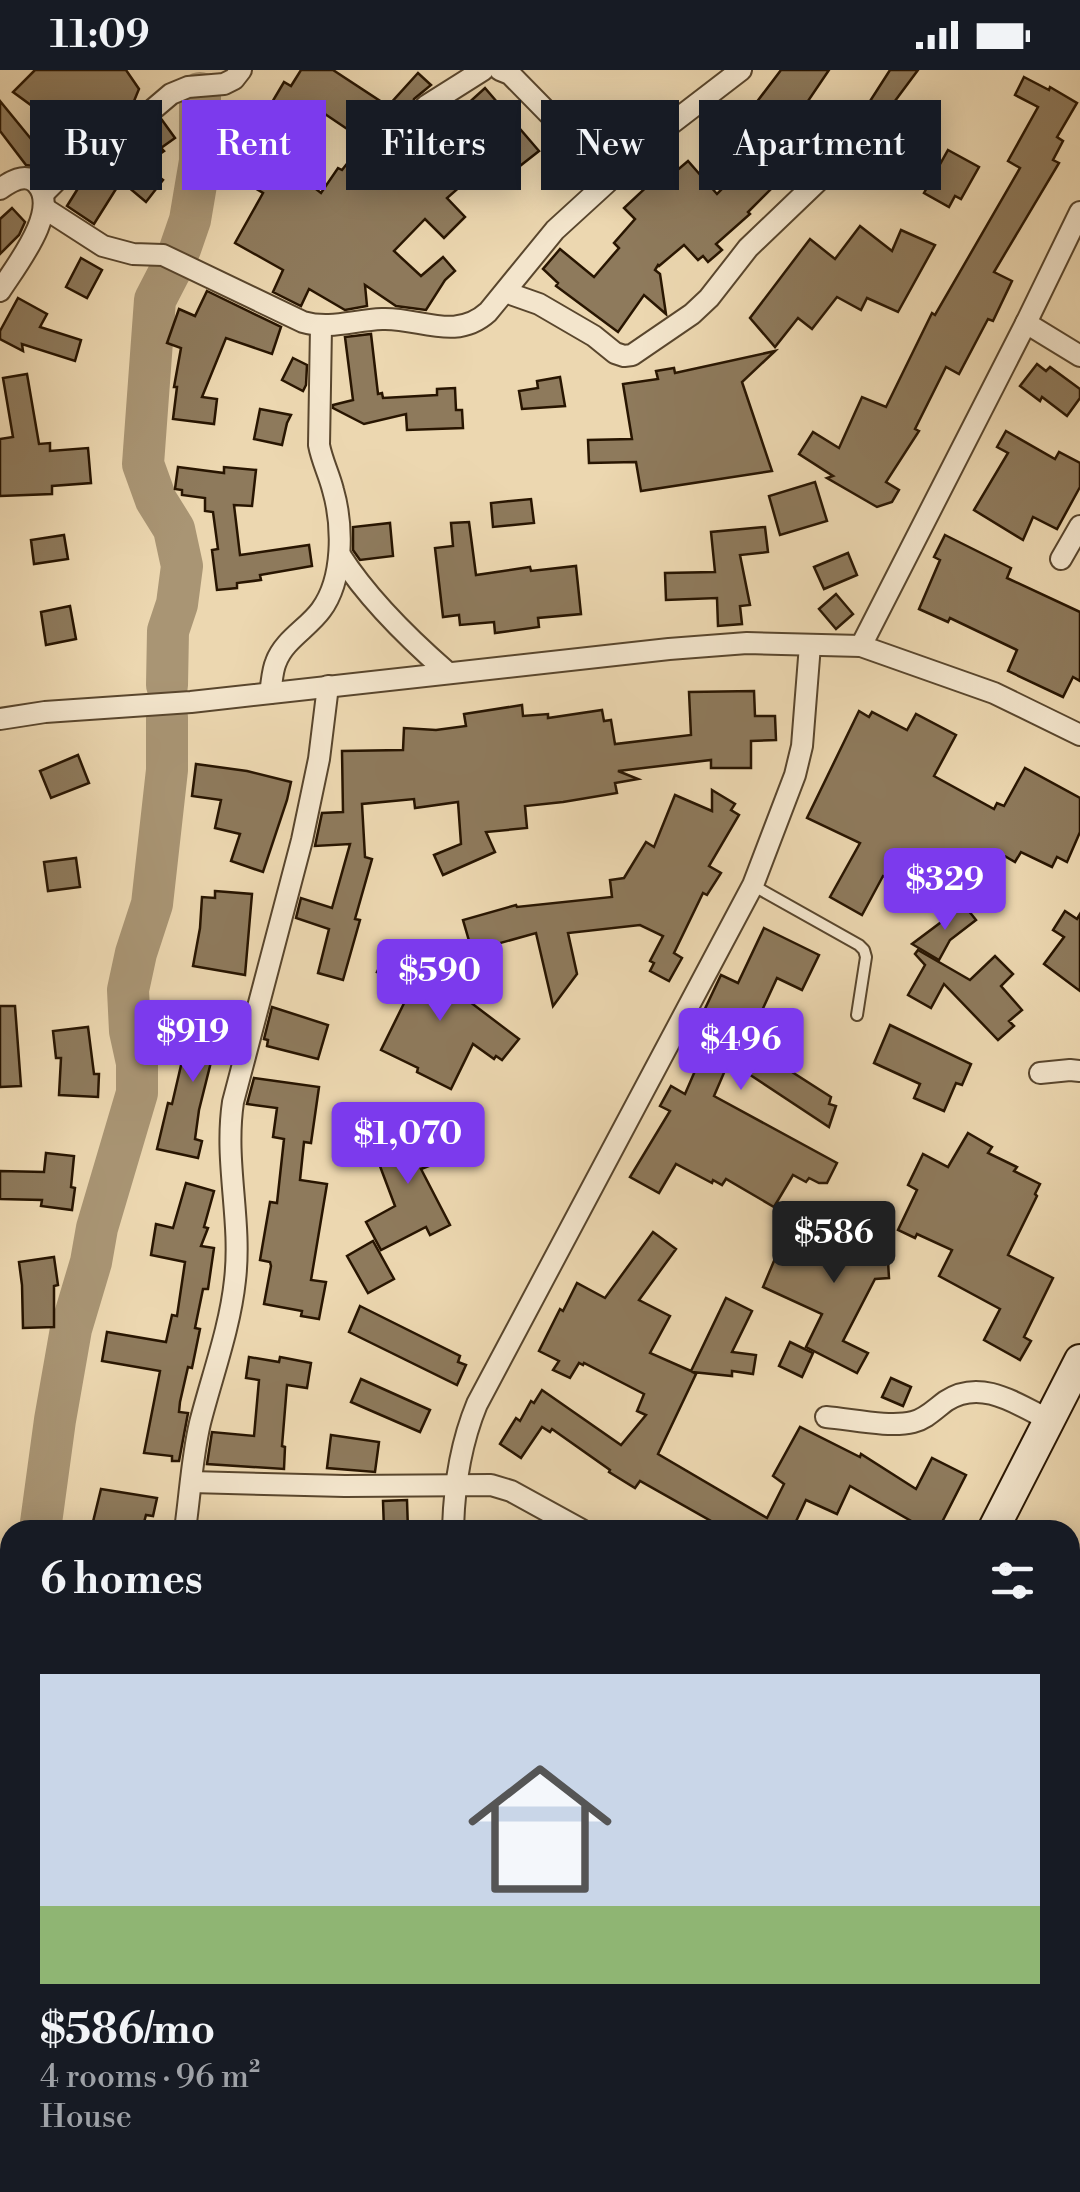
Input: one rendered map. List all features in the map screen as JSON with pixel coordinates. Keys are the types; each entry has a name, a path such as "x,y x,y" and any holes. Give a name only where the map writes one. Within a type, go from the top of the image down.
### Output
{"street":[{"path":"0,291 40,224 44,201 90,147 151,111 171,94 188,87 224,84 240,70"},
{"path":"436,100 483,70"},
{"path":"500,70 510,74 541,106"},
{"path":"679,119 742,70"},
{"path":"0,189 20,178 29,178 37,184 44,201 103,246 133,254 163,255 321,327 384,318 426,326 478,322 554,230 597,190"},
{"path":"505,292 539,304 615,353 632,354 692,314 748,248 809,190"},
{"path":"861,646 1080,212"},
{"path":"1026,323 1080,356"},
{"path":"270,692 275,663 330,595 340,555 333,489 319,445 321,327"},
{"path":"1061,559 1080,526"},
{"path":"340,555 385,611 447,672"},
{"path":"0,719 747,643 861,646 994,692 1080,736"},
{"path":"453,1520 454,1486 477,1404 753,885 795,775 802,746 810,645"},
{"path":"186,1520 199,1428 236,1278 235,1198 228,1131 302,840 319,759 328,686"},
{"path":"1040,1072 1080,1071"},
{"path":"999,1520 1064,1405 1080,1360"},
{"path":"826,1417 914,1422 970,1391 1064,1405"},
{"path":"192,1482 491,1485 511,1490 564,1520"}],"lane":[{"path":"753,885 864,950 857,1015"}],"building":[{"path":"35,70 126,70 139,89 134,100 30,100 30,104 13,92"},
{"path":"301,70 333,70 379,100 346,100 346,128 326,115 326,100 273,100 284,82 291,86"},
{"path":"781,70 829,70 809,100 758,100"},
{"path":"890,70 918,70 896,100 871,100"},
{"path":"418,73 431,85 414,99 393,100"},
{"path":"1024,77 1077,103 1057,137 1063,141 1053,160 1059,163 994,272 1012,281 993,321 988,319 959,374 946,367 915,429 919,431 886,482 899,490 892,502 877,507 827,478 833,476 799,454 813,432 839,448 862,397 886,407 932,313 935,315 1020,168 1008,161 1038,107 1015,95"},
{"path":"485,88 495,100 472,100"},
{"path":"0,101 30,138 30,166 26,165 0,131"},
{"path":"162,120 175,138 162,147"},
{"path":"521,130 539,151 521,165"},
{"path":"948,150 979,167 961,199 955,196 949,207 924,193 941,190 941,163"},
{"path":"688,161 699,174 699,190 713,190 717,194 721,190 770,190 716,244 722,250 708,262 703,256 698,260 684,245 658,265 655,270 660,274 666,314 644,295 618,332 556,286 558,283 543,269 560,249 594,277 619,248 614,243 635,219 624,208 643,190 679,190 679,169"},
{"path":"346,165 346,190 456,190 447,198 465,217 444,238 425,219 394,251 421,276 443,257 455,271 426,310 396,306 365,285 367,306 345,310 309,289 301,306 273,292 283,270 235,243 263,193 258,190 321,193 338,168 342,170"},
{"path":"77,190 115,190 94,224 67,206"},
{"path":"132,190 155,190 146,202"},
{"path":"12,208 25,222 19,235 0,254 0,219"},
{"path":"860,226 892,251 901,230 935,245 898,312 867,298 861,310 837,297 812,329 798,318 775,347 750,318 810,239 835,259"},
{"path":"81,258 102,270 87,298 66,287"},
{"path":"207,291 281,327 272,354 226,338 202,397 217,399 214,424 173,419 181,348 167,343 179,309 195,316"},
{"path":"18,298 47,314 40,327 81,340 75,361 22,344 23,351 0,339 0,331"},
{"path":"371,334 378,394 382,393 383,398 437,395 437,389 455,388 456,410 462,410 463,428 407,430 406,414 364,424 333,408 353,400 345,337"},
{"path":"775,351 742,382 772,471 641,491 636,462 589,463 588,440 632,439 623,384 658,379 656,371 674,368 675,373"},
{"path":"293,358 307,365 303,391 282,380"},
{"path":"1037,364 1046,371 1050,367 1080,389 1080,398 1067,416 1020,386"},
{"path":"27,374 39,444 50,443 50,451 88,448 91,483 52,486 52,494 0,496 0,439 13,437 3,378"},
{"path":"560,377 565,406 522,409 519,391 538,388 537,381"},
{"path":"260,409 291,415 282,445 254,439"},
{"path":"1006,431 1055,459 1059,452 1080,463 1080,487 1057,529 1033,517 1023,540 974,510 1008,453 997,447"},
{"path":"178,467 224,473 224,467 256,470 252,506 234,505 240,555 309,545 312,566 260,575 261,580 217,590 212,550 218,549 213,512 205,511 205,498 182,495 182,490 175,489"},
{"path":"815,482 827,521 780,535 769,496"},
{"path":"531,499 534,523 493,527 491,503"},
{"path":"469,522 476,575 530,567 531,571 576,566 581,614 538,618 539,627 495,633 494,622 460,625 459,615 443,617 435,548 453,546 451,523"},
{"path":"390,523 393,556 360,560 353,550 353,527"},
{"path":"765,527 768,552 740,555 750,605 740,606 742,624 718,626 717,598 666,600 665,573 715,572 711,532"},
{"path":"64,535 68,559 34,564 31,540"},
{"path":"945,535 1011,568 1007,578 1080,612 1080,681 1073,677 1063,697 1008,671 1017,650 950,618 948,622 919,609 940,560 934,557"},
{"path":"848,553 857,575 824,589 814,567"},
{"path":"836,594 853,614 836,629 819,609"},
{"path":"70,606 76,639 46,645 41,612"},
{"path":"754,691 755,716 775,716 776,740 751,741 751,768 711,768 711,760 618,771 638,779 615,783 617,793 525,806 527,828 486,832 495,852 443,875 434,855 461,844 458,802 415,808 414,799 362,804 365,857 372,859 355,919 360,920 343,980 318,973 329,929 296,918 301,898 332,908 350,844 315,846 322,813 343,812 342,751 403,750 404,728 436,730 466,726 464,714 522,705 523,716 548,714 548,718 602,710 604,721 611,720 615,744 691,735 689,692"},
{"path":"859,711 869,717 872,712 907,730 916,714 956,735 934,776 994,809 997,803 1004,806 1025,768 1080,798 1080,832 1067,862 1057,857 1052,867 1021,852 1015,862 996,851 976,892 934,871 924,894 883,876 862,915 830,897 860,843 807,818"},
{"path":"78,755 89,783 51,798 40,771"},
{"path":"196,764 291,782 263,872 231,861 240,834 215,828 221,800 192,796"},
{"path":"712,790 735,804 731,810 739,815 709,866 721,873 707,895 703,893 674,953 682,958 669,981 650,971 654,963 650,961 663,936 640,925 568,933 577,974 553,1006 536,933 472,951 463,920 516,905 612,897 610,880 624,878 646,842 654,847 675,795 712,811"},
{"path":"76,858 80,887 48,891 44,862"},
{"path":"215,891 252,894 245,975 193,966 202,897 215,898"},
{"path":"964,905 976,920 950,940 939,960 912,944"},
{"path":"1065,911 1077,919 1080,914 1080,991 1044,964 1064,937 1053,930"},
{"path":"764,928 819,955 802,990 777,978 747,1043 831,1097 829,1104 836,1106 829,1127 729,1061 714,1096 837,1163 827,1183 809,1178 806,1182 793,1175 774,1207 726,1179 722,1185 713,1180 712,1183 676,1164 659,1193 630,1177 670,1111 660,1106 671,1086 685,1094 717,1020 703,1013 721,975 738,983"},
{"path":"918,950 970,980 995,956 1013,974 1001,986 1022,1010 1009,1021 1014,1026 998,1040 944,984 931,1008 908,995 925,965 915,954"},
{"path":"386,953 430,973 432,969 474,995 470,1002 519,1039 502,1060 473,1044 451,1089 381,1050 412,987 377,972"},
{"path":"202,1004 232,1012 226,1036 218,1034 199,1110 195,1139 202,1141 198,1158 157,1149 186,1044 192,1045"},
{"path":"0,1006 15,1006 21,1086 0,1087"},
{"path":"272,1007 328,1025 318,1059 267,1046 268,1040 264,1039"},
{"path":"890,1025 971,1064 962,1085 956,1083 944,1111 914,1098 920,1084 874,1063"},
{"path":"88,1027 94,1074 99,1074 98,1097 59,1095 61,1058 56,1058 53,1031"},
{"path":"254,1078 319,1087 311,1143 304,1142 300,1180 327,1184 311,1280 326,1282 319,1319 301,1316 302,1311 264,1304 271,1266 270,1262 260,1260 270,1202 277,1203 284,1139 273,1137 277,1108 247,1104"},
{"path":"428,1124 442,1161 421,1169 450,1225 430,1235 426,1227 381,1250 366,1222 395,1206 372,1145"},
{"path":"968,1133 992,1147 988,1153 1040,1184 1008,1255 1053,1278 1024,1337 1031,1341 1020,1360 984,1340 1000,1309 939,1276 952,1250 898,1230 917,1190 908,1185 923,1154 948,1167"},
{"path":"46,1153 74,1156 72,1210 41,1206 42,1200 0,1199 0,1171 44,1172"},
{"path":"186,1183 214,1191 201,1246 214,1248 208,1289 203,1289 195,1328 200,1329 192,1368 188,1367 180,1402 179,1412 188,1413 179,1461 172,1461 172,1456 144,1453 160,1371 102,1361 107,1332 166,1342 172,1315 177,1316 185,1262 151,1255 156,1224 173,1228"},
{"path":"850,1215 886,1228 889,1278 875,1279 843,1341 868,1353 857,1373 806,1347 822,1314 763,1287 782,1242 833,1264"},
{"path":"653,1232 676,1249 639,1300 670,1316 650,1353 691,1371 726,1298 752,1311 732,1352 756,1355 753,1374 692,1372 696,1374 658,1454 767,1518 784,1484 773,1476 800,1427 860,1457 861,1454 916,1489 932,1458 966,1475 943,1520 909,1520 850,1486 837,1514 806,1500 797,1520 709,1520 640,1481 635,1488 552,1429 550,1432 542,1427 521,1458 500,1444 516,1418 520,1421 542,1390 621,1445 646,1415 637,1411 644,1394 584,1363 579,1363 570,1378 553,1370 559,1361 539,1351 577,1283 605,1298"},
{"path":"373,1241 394,1279 368,1293 347,1256"},
{"path":"54,1257 58,1285 54,1286 54,1327 23,1328 19,1262"},
{"path":"360,1306 460,1356 458,1362 466,1365 457,1385 349,1332"},
{"path":"790,1342 813,1353 802,1377 779,1366"},
{"path":"249,1357 311,1363 307,1388 287,1385 284,1469 207,1464 212,1432 254,1436 259,1380 246,1378"},
{"path":"891,1378 911,1387 903,1406 882,1397"},
{"path":"361,1379 430,1410 420,1432 351,1402"},
{"path":"331,1435 379,1442 375,1472 327,1468"},
{"path":"101,1489 157,1498 153,1516 146,1515 145,1520 93,1520"},
{"path":"407,1500 408,1520 384,1520 383,1501"}],"waterway":[{"path":"180,249 190,220 200,161 200,93"},
{"path":"167,685 168,631 177,604 182,566 174,529 156,500 143,464 155,300 170,271"},
{"path":"41,1520 71,1329 137,1093 128,990 152,904 167,770 167,717"}]}
